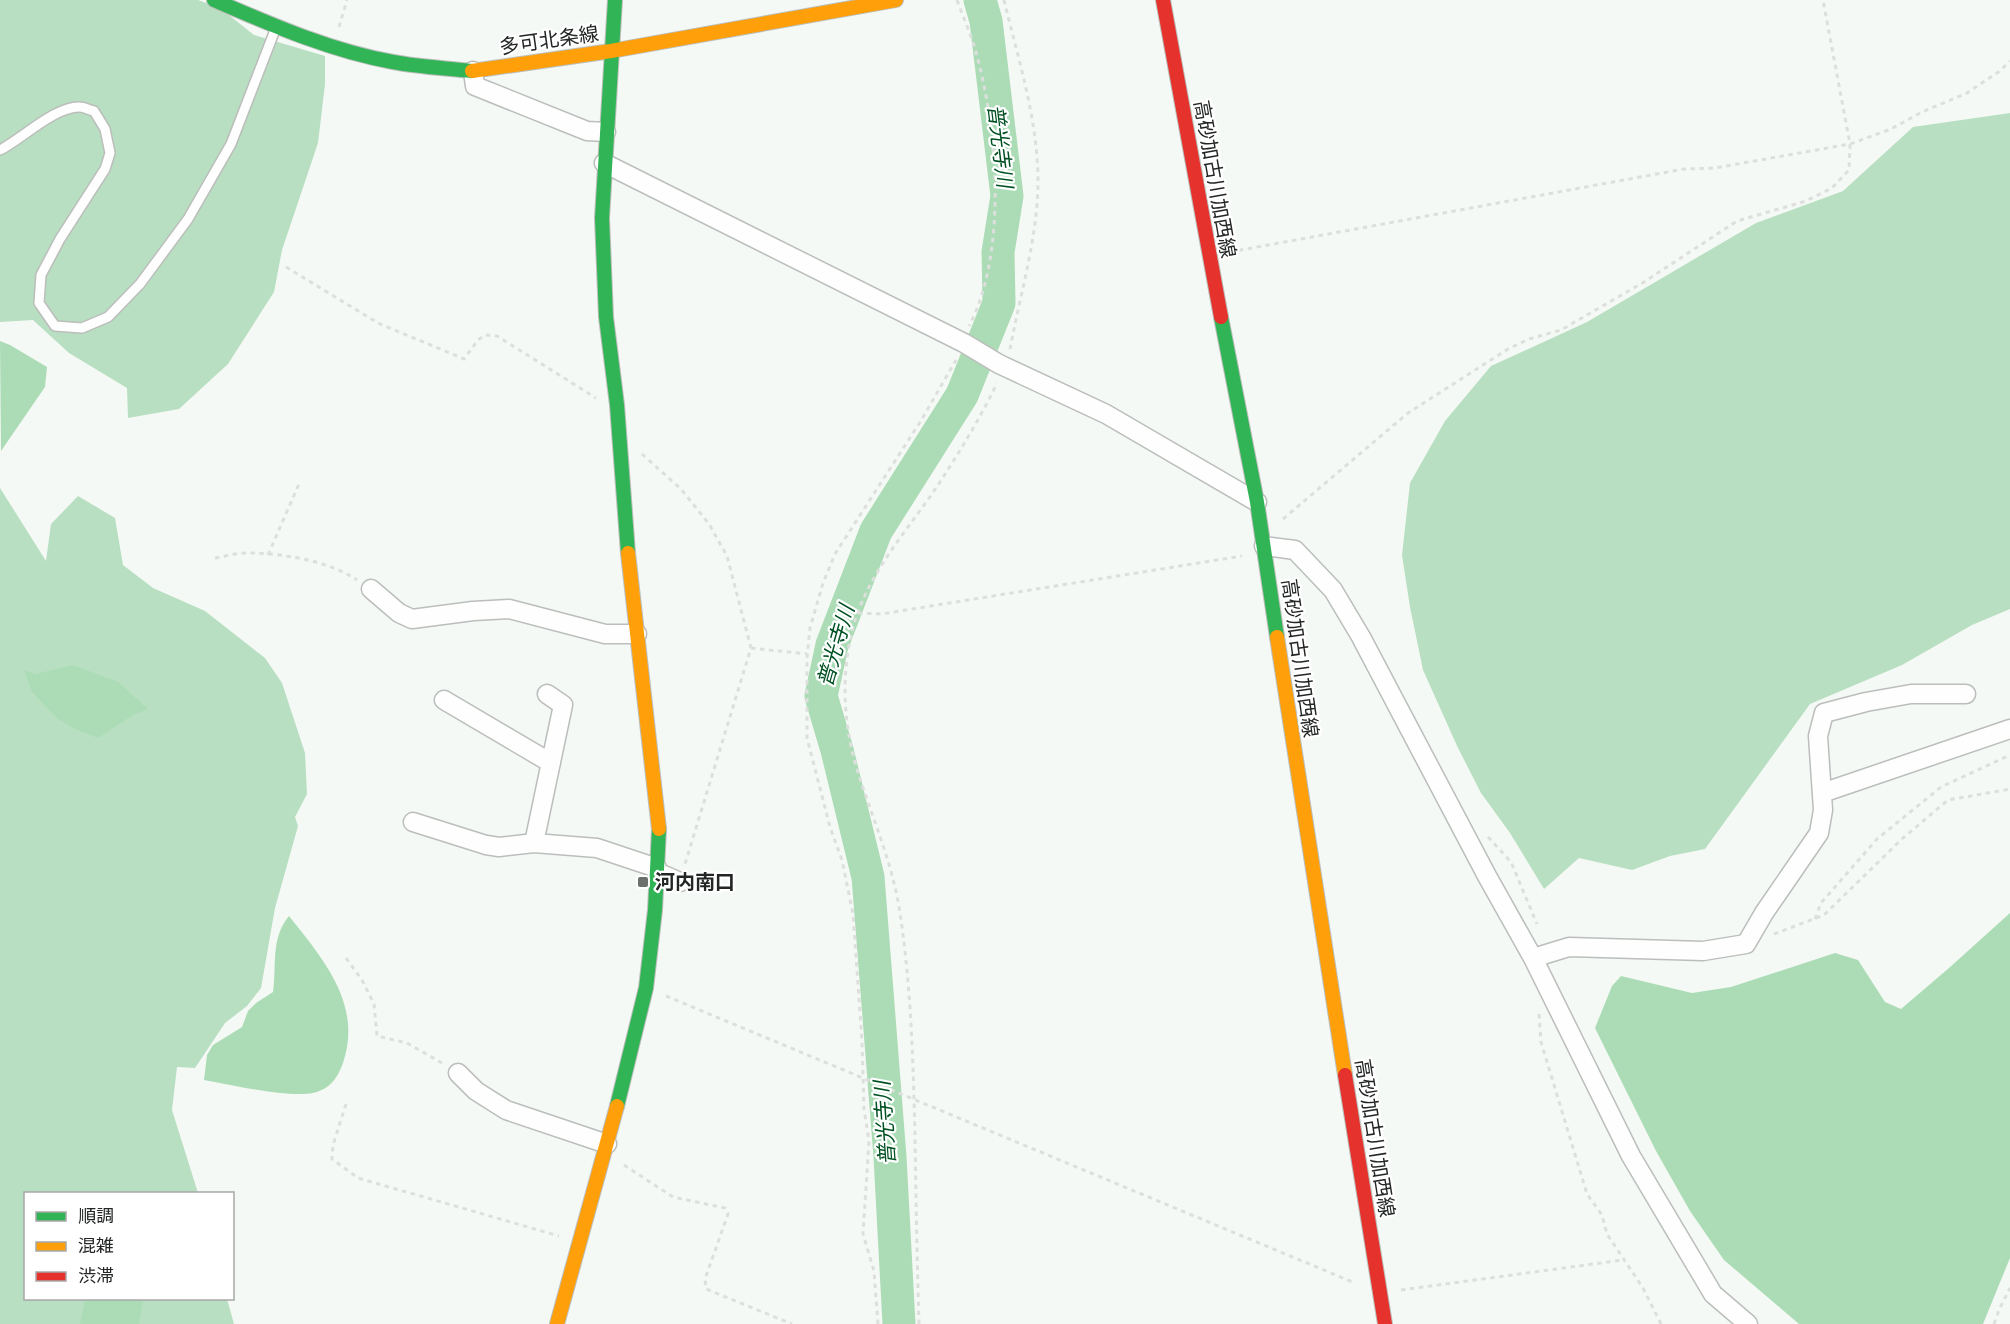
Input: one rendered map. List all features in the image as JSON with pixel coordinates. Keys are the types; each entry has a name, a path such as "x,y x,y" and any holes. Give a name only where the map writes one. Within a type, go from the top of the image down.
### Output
{"main road":[{"name":"多可北条線","path":"214,0 276,27 334,47 393,62 473,70 611,51 896,0"},
{"path":"557,1324 605,1150 646,988 657,872 659,825 637,634 617,405 606,317 602,218 615,0"},
{"name":"高砂加古川加西線","path":"1163,0 1265,549 1319,917 1385,1324"}],"street":[{"path":"473,70 475,86 587,131 606,132"},
{"path":"604,163 1002,365 1106,414 1257,502"},
{"path":"1265,549 1295,550 1333,590 1462,830 1541,956 1546,985 1631,1156 1713,1294 1748,1324"},
{"path":"371,589 399,613 412,620 473,611 509,609 605,634 637,634"},
{"path":"534,843 563,705 547,694"},
{"path":"1541,956 1569,946 1703,951 1746,944 1764,913 1819,833 1823,810 1818,736 1824,713 1911,694 1966,694"},
{"path":"444,700 551,763"},
{"path":"1822,793 2010,729"},
{"path":"413,822 499,847 534,843 597,849 680,882"},
{"path":"458,1074 476,1091 506,1110 605,1150"}],"lane":[{"path":"0,150 13,144 60,111 79,107 94,111 105,129 110,153 105,169 41,275 39,303 55,326 82,328 108,317 140,284 188,219 231,144 276,27"}],"path":[{"path":"878,1324 874,1271 863,1234 869,1141 864,1109 862,1041 853,914 842,860 830,827 807,738 807,654 810,628 823,583 835,554 956,361 976,313 989,268 995,226 992,135 977,57 957,0"},
{"path":"919,1324 911,1018 898,905 874,819 856,768 849,734 844,682 851,636 870,584 898,537 939,483 990,398 1009,353 1037,204 1038,169 1030,111 1005,0"},
{"path":"1261,527 1279,522 1408,413 1508,350 1528,339 1561,330 1644,282 1737,221 1806,201 1832,188 1849,170 1850,144 1823,0"},
{"path":"1209,256 1684,169 1715,168 1850,144 1890,129 1922,112 1967,93 2000,71 2010,61"},
{"path":"286,267 378,324 464,359 478,340 485,335 497,336 591,396 617,405"},
{"path":"620,443 629,444 655,464 681,489 709,524 727,556 751,648 680,882"},
{"path":"268,555 299,484"},
{"path":"858,613 881,614 1265,549"},
{"path":"215,558 251,552 304,559 342,570 371,589"},
{"path":"751,648 807,654"},
{"path":"1815,919 1821,903 1877,839 1941,786 2010,755"},
{"path":"1746,944 1824,915 1903,838 1948,800 2010,789"},
{"path":"1484,832 1511,862 1541,956"},
{"path":"346,958 362,980 374,1004 377,1036 407,1043 433,1056 458,1074"},
{"path":"1546,985 1538,998 1541,1042 1587,1194 1602,1215 1607,1234 1643,1288 1661,1324"},
{"path":"646,988 906,1098 1380,1293 1623,1260"},
{"path":"346,1104 333,1145 332,1159 358,1178 579,1243"},
{"path":"605,1150 616,1160 673,1197 725,1208 728,1214 705,1279 706,1289 792,1324"},
{"path":"1994,1324 2010,1288"}],"shaded area":[{"path":"0,0 198,0 220,8 254,35 325,56 325,84 318,143 282,250 274,292 228,364 179,409 128,418 127,388 69,353 33,320 0,322"},
{"path":"2010,113 2010,609 1972,625 1902,665 1810,704 1705,849 1670,856 1632,870 1579,858 1544,889 1510,833 1481,793 1423,670 1402,555 1410,483 1445,421 1491,366 1587,322 1756,223 1843,191 1913,127"},
{"path":"0,341 47,367 45,387 1,451"},
{"path":"0,488 46,561 51,524 78,496 115,518 123,565 153,588 205,611 265,658 282,683 305,753 307,794 295,817 298,826 275,908 261,988 247,1006 225,1023 195,1068 177,1067 172,1110 198,1192 24,1192 24,1300 227,1300 234,1324 0,1324"},
{"path":"73,665 118,682 148,709 133,715 98,738 75,729 58,719 32,692 24,670 35,674"},
{"path":"2010,913 2010,1258 1983,1324 1799,1324 1724,1260 1690,1211 1656,1151 1595,1028 1612,986 1621,976 1692,993 1731,987 1835,953 1858,960 1885,1002 1901,1009"},
{"path":"289,916 326,966 344,1002 348,1021 348,1042 338,1074 324,1089 303,1094 260,1090 204,1080 207,1055 213,1045 242,1027 248,1011 273,992 277,943 283,925"},
{"path":"85,1300 143,1300 139,1324 80,1324"}],"waterway":[{"name":"普光寺川","path":"899,1324 890,1157 868,877 837,750 821,696 832,645 876,531 962,395 999,303 998,252 1007,196 986,21 980,0"}],"traffic: fast":[{"path":"214,0 280,28 347,51 403,64 472,71"},
{"path":"615,0 602,218 606,317 617,405 628,553"},
{"path":"1221,317 1257,502 1277,637"},
{"path":"617,1106 646,988 655,910 659,829"}],"traffic: slow":[{"path":"472,71 611,51 896,0"},
{"path":"628,553 659,829"},
{"path":"1277,637 1345,1075"},
{"path":"557,1324 617,1106"}],"traffic: jam":[{"path":"1163,0 1221,317"},
{"path":"1345,1075 1385,1324"}],"place":[{"name":"河内南口","path":"643,882"}]}
